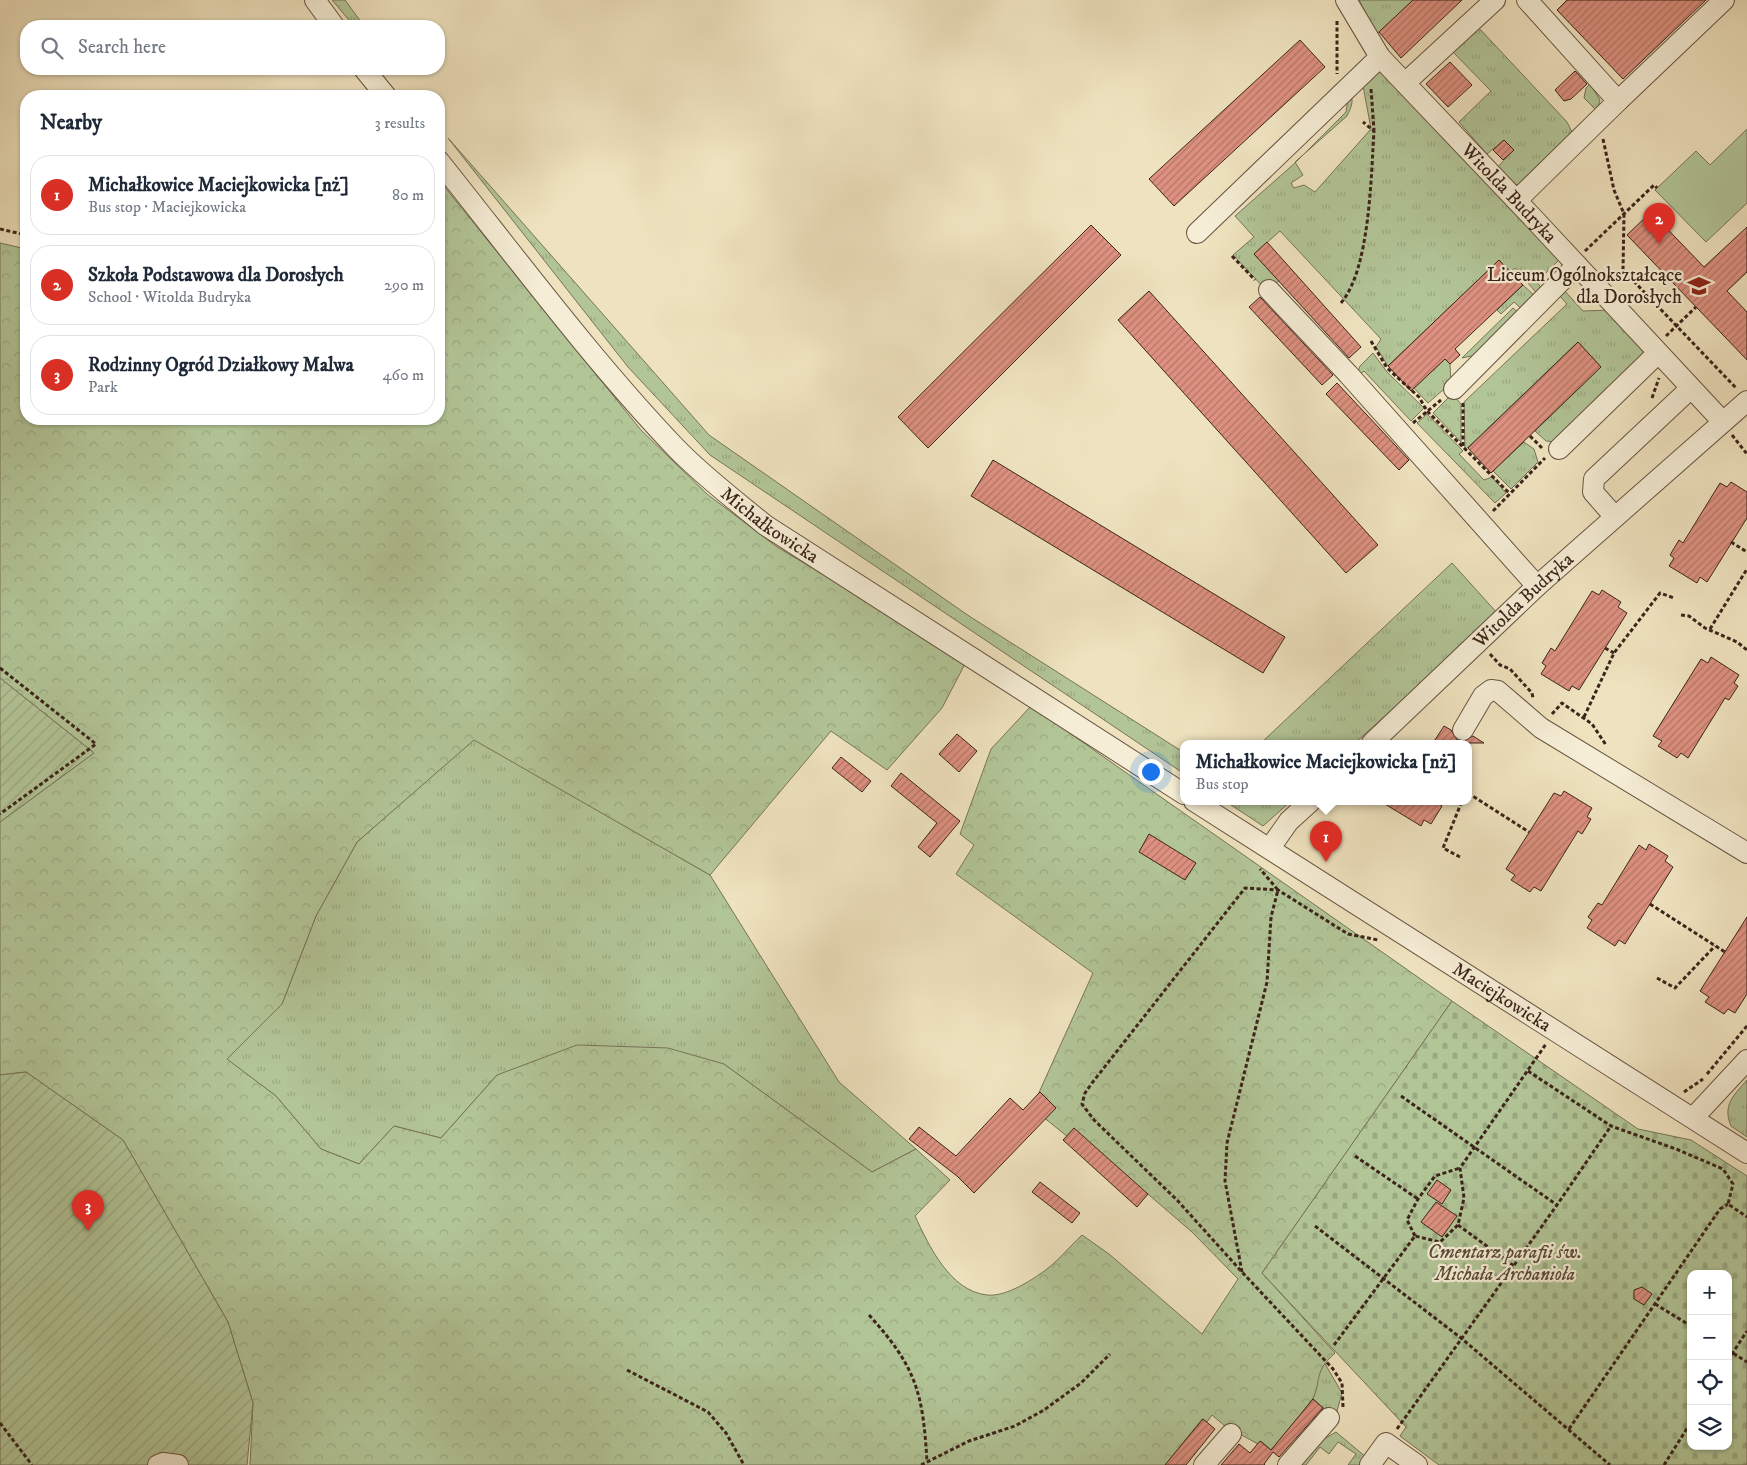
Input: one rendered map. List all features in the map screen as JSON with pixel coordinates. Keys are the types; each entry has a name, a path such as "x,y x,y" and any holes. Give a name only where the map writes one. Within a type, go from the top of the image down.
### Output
{"street":[{"path":"315,0 330,20"},
{"name":"Witolda Budryka","path":"1346,0 1375,62 1405,83 1578,261 1660,347 1691,388 1726,427"},
{"path":"1405,83 1496,0"},
{"path":"1517,200 1724,0"},
{"path":"1537,3 1618,101"},
{"path":"1197,233 1375,62"},
{"path":"369,75 381,90"},
{"name":"Michałkowicka","path":"445,168 601,361 677,448 765,525 1180,791"},
{"path":"1454,389 1578,261"},
{"path":"1269,290 1348,374 1537,586"},
{"path":"1559,449 1660,347"},
{"path":"1615,517 1593,492 1594,478 1691,388"},
{"name":"Witolda Budryka","path":"1375,740 1537,586 1615,517 1726,427 1744,397"},
{"path":"1463,730 1483,696 1491,690 1498,691 1541,728 1747,853"},
{"path":"1201,805 1264,844 1306,805"},
{"name":"Maciejkowicka","path":"1264,844 1747,1153"},
{"path":"1693,1118 1747,1060"},
{"path":"1288,1465 1335,1414"},
{"path":"1204,1465 1231,1434"},
{"path":"1370,1465 1386,1444 1417,1465"},
{"path":"158,1465 163,1462 178,1465"}],"path":[{"path":"1336,20 1337,97"},
{"path":"1341,303 1360,266 1371,180 1375,62"},
{"path":"1603,116 1601,130 1614,190 1624,214 1623,270 1744,397"},
{"path":"1363,122 1374,131"},
{"path":"1578,261 1654,185 1657,188"},
{"path":"0,229 20,234"},
{"path":"1232,256 1266,292 1269,290"},
{"path":"1660,347 1677,326 1696,308"},
{"path":"1371,341 1387,368 1419,397 1427,411 1510,494"},
{"path":"1647,403 1654,397 1660,373"},
{"path":"1413,423 1454,389 1462,403 1463,447"},
{"path":"1726,427 1747,454"},
{"path":"1530,436 1538,444"},
{"path":"1480,523 1544,459 1559,449"},
{"path":"1732,542 1747,552"},
{"path":"1710,629 1747,569"},
{"path":"1584,717 1614,653 1660,593 1674,598"},
{"path":"1681,615 1689,616 1710,629 1738,642 1747,650"},
{"path":"1605,648 1614,653"},
{"path":"1490,654 1500,665 1510,669 1532,693 1533,702"},
{"path":"0,668 96,744 0,814"},
{"path":"1546,710 1553,714 1562,703 1592,724 1606,745"},
{"path":"1472,795 1529,832"},
{"path":"1460,805 1443,848 1460,857"},
{"path":"1260,870 1278,890 1348,934 1384,943"},
{"path":"1278,890 1245,888 1092,1083 1085,1093 1082,1104 1094,1120 1177,1200 1333,1369 1342,1383 1344,1403 1335,1414"},
{"path":"1242,1272 1225,1181 1227,1143 1266,982 1271,917 1278,890"},
{"path":"1650,904 1725,952"},
{"path":"1657,978 1675,988 1715,946"},
{"path":"1709,1083 1703,1078 1747,1026"},
{"path":"1460,1168 1464,1198 1458,1225 1440,1242 1415,1236 1407,1220 1418,1199 1435,1176 1460,1168 1548,1042 1539,1037"},
{"path":"1528,1071 1611,1126 1676,1149 1723,1169 1733,1184 1728,1204 1720,1209 1569,1429"},
{"path":"1401,1096 1558,1205"},
{"path":"1386,1444 1558,1205 1611,1126"},
{"path":"1355,1156 1418,1199"},
{"path":"1728,1204 1747,1217"},
{"path":"1458,1225 1514,1266"},
{"path":"1315,1226 1461,1338 1610,1465"},
{"path":"1334,1345 1415,1236"},
{"path":"1655,1304 1687,1324"},
{"path":"869,1315 894,1343 916,1383 925,1431 927,1462"},
{"path":"1747,1331 1733,1353 1747,1362"},
{"path":"921,1465 969,1441 1016,1426 1044,1410 1082,1384 1110,1354"},
{"path":"627,1370 708,1412 726,1433 744,1465"},
{"path":"0,1422 32,1465"},
{"path":"1664,1465 1687,1428"}],"green space":[{"path":"332,0 345,0 360,20 349,20"},
{"path":"1359,0 1413,0 1377,34"},
{"path":"1477,26 1567,122 1574,136 1525,183 1515,185 1498,167 1513,150 1504,140 1487,154 1459,122 1491,91 1451,50"},
{"path":"1379,71 1393,79 1561,258 1537,282 1544,292 1540,297 1515,268 1510,272 1499,260 1388,366 1376,347 1381,339 1280,231 1254,254 1279,281 1266,290 1233,255 1254,237 1235,216 1295,163 1303,175 1291,183 1294,188 1304,185 1315,192 1371,129 1362,80"},
{"path":"1590,84 1600,100 1597,111 1584,98 1586,88"},
{"path":"1349,92 1352,101 1347,116 1304,154 1346,112"},
{"path":"1747,129 1747,203 1706,242 1655,190 1696,151 1710,165"},
{"path":"448,138 709,435 969,616 1180,750 1180,771 710,455 628,367"},
{"path":"445,187 641,430 707,494 777,547 967,660 942,708 887,770 831,731 710,875 474,740 357,842 316,916 282,1004 227,1059 276,1096 321,1149 359,1164 394,1126 441,1138 497,1075 577,1045 668,1048 724,1064 872,1172 916,1149 950,1180 915,1216 942,1265 962,1285 974,1292 987,1295 1001,1294 1022,1285 1046,1270 1082,1235 1109,1254 1202,1334 1238,1279 1192,1232 1149,1195 1099,1162 1032,1108 1093,973 956,874 974,845 960,834 991,749 1031,706 1452,1001 1262,1273 1335,1353 1320,1373 1311,1401 1271,1450 1261,1441 1258,1444 1225,1426 1212,1415 1207,1422 1202,1419 1165,1465 250,1465 253,1403 228,1322 123,1140 26,1072 0,1075 0,822 94,753 0,678 0,243 20,248 20,425 445,425"},
{"path":"1523,285 1537,298 1525,312 1514,302 1501,314 1497,310"},
{"path":"1563,289 1583,311 1612,310 1648,352 1557,442 1546,441 1535,431 1601,367 1578,342 1465,450 1464,402 1567,304 1558,294"},
{"path":"1513,308 1521,315 1481,354 1462,358"},
{"path":"1373,353 1387,372 1424,408 1411,421 1364,371 1356,378 1360,366"},
{"path":"1445,359 1450,364 1451,383 1428,403 1414,388"},
{"path":"1452,394 1461,404 1461,442 1433,413"},
{"path":"1427,414 1463,451 1459,454 1484,480 1492,477 1506,493 1495,503 1417,423"},
{"path":"1524,442 1534,449 1538,462 1511,489 1493,471"},
{"path":"1452,563 1498,614 1358,740 1264,740"},
{"path":"0,678 94,753 0,822"},
{"path":"474,739 710,875 839,1082 916,1149 872,1172 724,1064 497,1075 441,1138 394,1126 359,1164 321,1149 276,1096 226,1059 282,1004 316,916 357,842"},
{"path":"1231,805 1287,805 1263,826"},
{"name":"Cmentarz parafii św. Michała Archanioła","path":"1452,1001 1638,1129 1691,1140 1747,1176 1747,1465 1439,1465 1400,1436 1406,1427 1262,1273"},
{"path":"26,1072 123,1140 228,1322 253,1403 247,1465 0,1465 0,1075"},
{"path":"1747,1080 1747,1137 1731,1126 1728,1112 1731,1101"},
{"path":"1324,1362 1342,1393 1335,1418 1313,1399 1319,1372"},
{"path":"1336,1432 1367,1458 1362,1465 1348,1465 1356,1454 1338,1442 1329,1454 1320,1447 1306,1465 1301,1465 1324,1439"}],"building":[{"path":"1413,0 1462,0 1401,58 1379,32"},
{"path":"1567,0 1706,0 1623,79 1557,10"},
{"path":"1300,40 1325,67 1174,206 1149,179"},
{"path":"1450,62 1472,85 1448,107 1426,84"},
{"path":"1575,71 1587,84 1571,99 1564,101 1555,90"},
{"path":"1504,140 1514,150 1503,160 1493,150"},
{"path":"1651,212 1704,267 1747,227 1747,272 1727,291 1747,312 1747,360 1627,235"},
{"path":"1091,225 1121,255 928,448 898,417"},
{"path":"1267,242 1361,347 1349,358 1254,254"},
{"path":"1499,260 1523,285 1455,349 1460,355 1450,364 1445,359 1411,391 1388,366"},
{"path":"1149,291 1378,545 1346,573 1118,320"},
{"path":"1260,297 1333,375 1322,385 1249,307"},
{"path":"1578,342 1601,367 1491,473 1468,448"},
{"path":"1337,383 1409,460 1399,470 1326,394"},
{"path":"993,460 1285,637 1263,673 971,496"},
{"path":"1731,482 1747,492 1747,518 1707,582 1700,577 1697,583 1669,566 1674,558 1670,555 1679,540 1683,543 1720,483 1727,487"},
{"path":"1602,590 1621,602 1618,607 1627,613 1579,690 1572,686 1569,691 1541,674 1546,666 1542,663 1551,648 1555,651 1592,591 1599,595"},
{"path":"1711,657 1739,675 1734,683 1738,686 1729,700 1725,698 1688,758 1681,753 1677,758 1658,746 1662,741 1653,736 1701,659 1708,663"},
{"path":"1444,726 1451,730 1457,740 1435,740"},
{"path":"957,734 977,751 959,772 939,754"},
{"path":"1473,736 1484,743 1472,743 1472,740 1466,740"},
{"path":"841,757 871,781 862,792 832,768"},
{"path":"901,773 960,821 930,857 918,847 937,823 891,786"},
{"path":"1564,791 1592,808 1587,817 1591,819 1582,834 1578,831 1541,891 1534,887 1530,892 1511,880 1515,875 1506,869 1554,793 1561,796"},
{"path":"1387,805 1442,806 1431,824 1424,820 1421,826"},
{"path":"1149,834 1196,863 1185,880 1139,852"},
{"path":"1649,844 1668,856 1665,861 1673,867 1625,944 1619,940 1615,946 1587,928 1592,920 1588,917 1598,903 1602,905 1639,845 1646,850"},
{"path":"1747,917 1747,994 1735,1013 1728,1009 1724,1014 1705,1002 1709,997 1700,991"},
{"path":"1040,1092 1056,1108 974,1193 957,1176 909,1139 919,1127 956,1156 1010,1098 1023,1110"},
{"path":"1074,1128 1148,1194 1137,1207 1063,1140"},
{"path":"1437,1180 1451,1190 1442,1204 1427,1194"},
{"path":"1040,1182 1080,1213 1072,1223 1032,1192"},
{"path":"1436,1202 1457,1216 1442,1237 1421,1222"},
{"path":"1642,1287 1652,1294 1644,1305 1634,1299 1634,1290"},
{"path":"1313,1399 1323,1408 1279,1457 1273,1452 1265,1465 1221,1465 1239,1444 1250,1453 1260,1441 1271,1450"},
{"path":"1203,1419 1215,1429 1186,1465 1165,1465"}],"place":[{"name":"Szkoła Podstawowa dla Dorosłych","path":"1659,244"},
{"name":"Liceum Ogólnokształcące dla Dorosłych","path":"1699,286"},
{"name":"Michałkowice Maciejkowicka [nż]","path":"1326,862"},
{"name":"Rodzinny Ogród Działkowy Malwa","path":"88,1231"}]}
